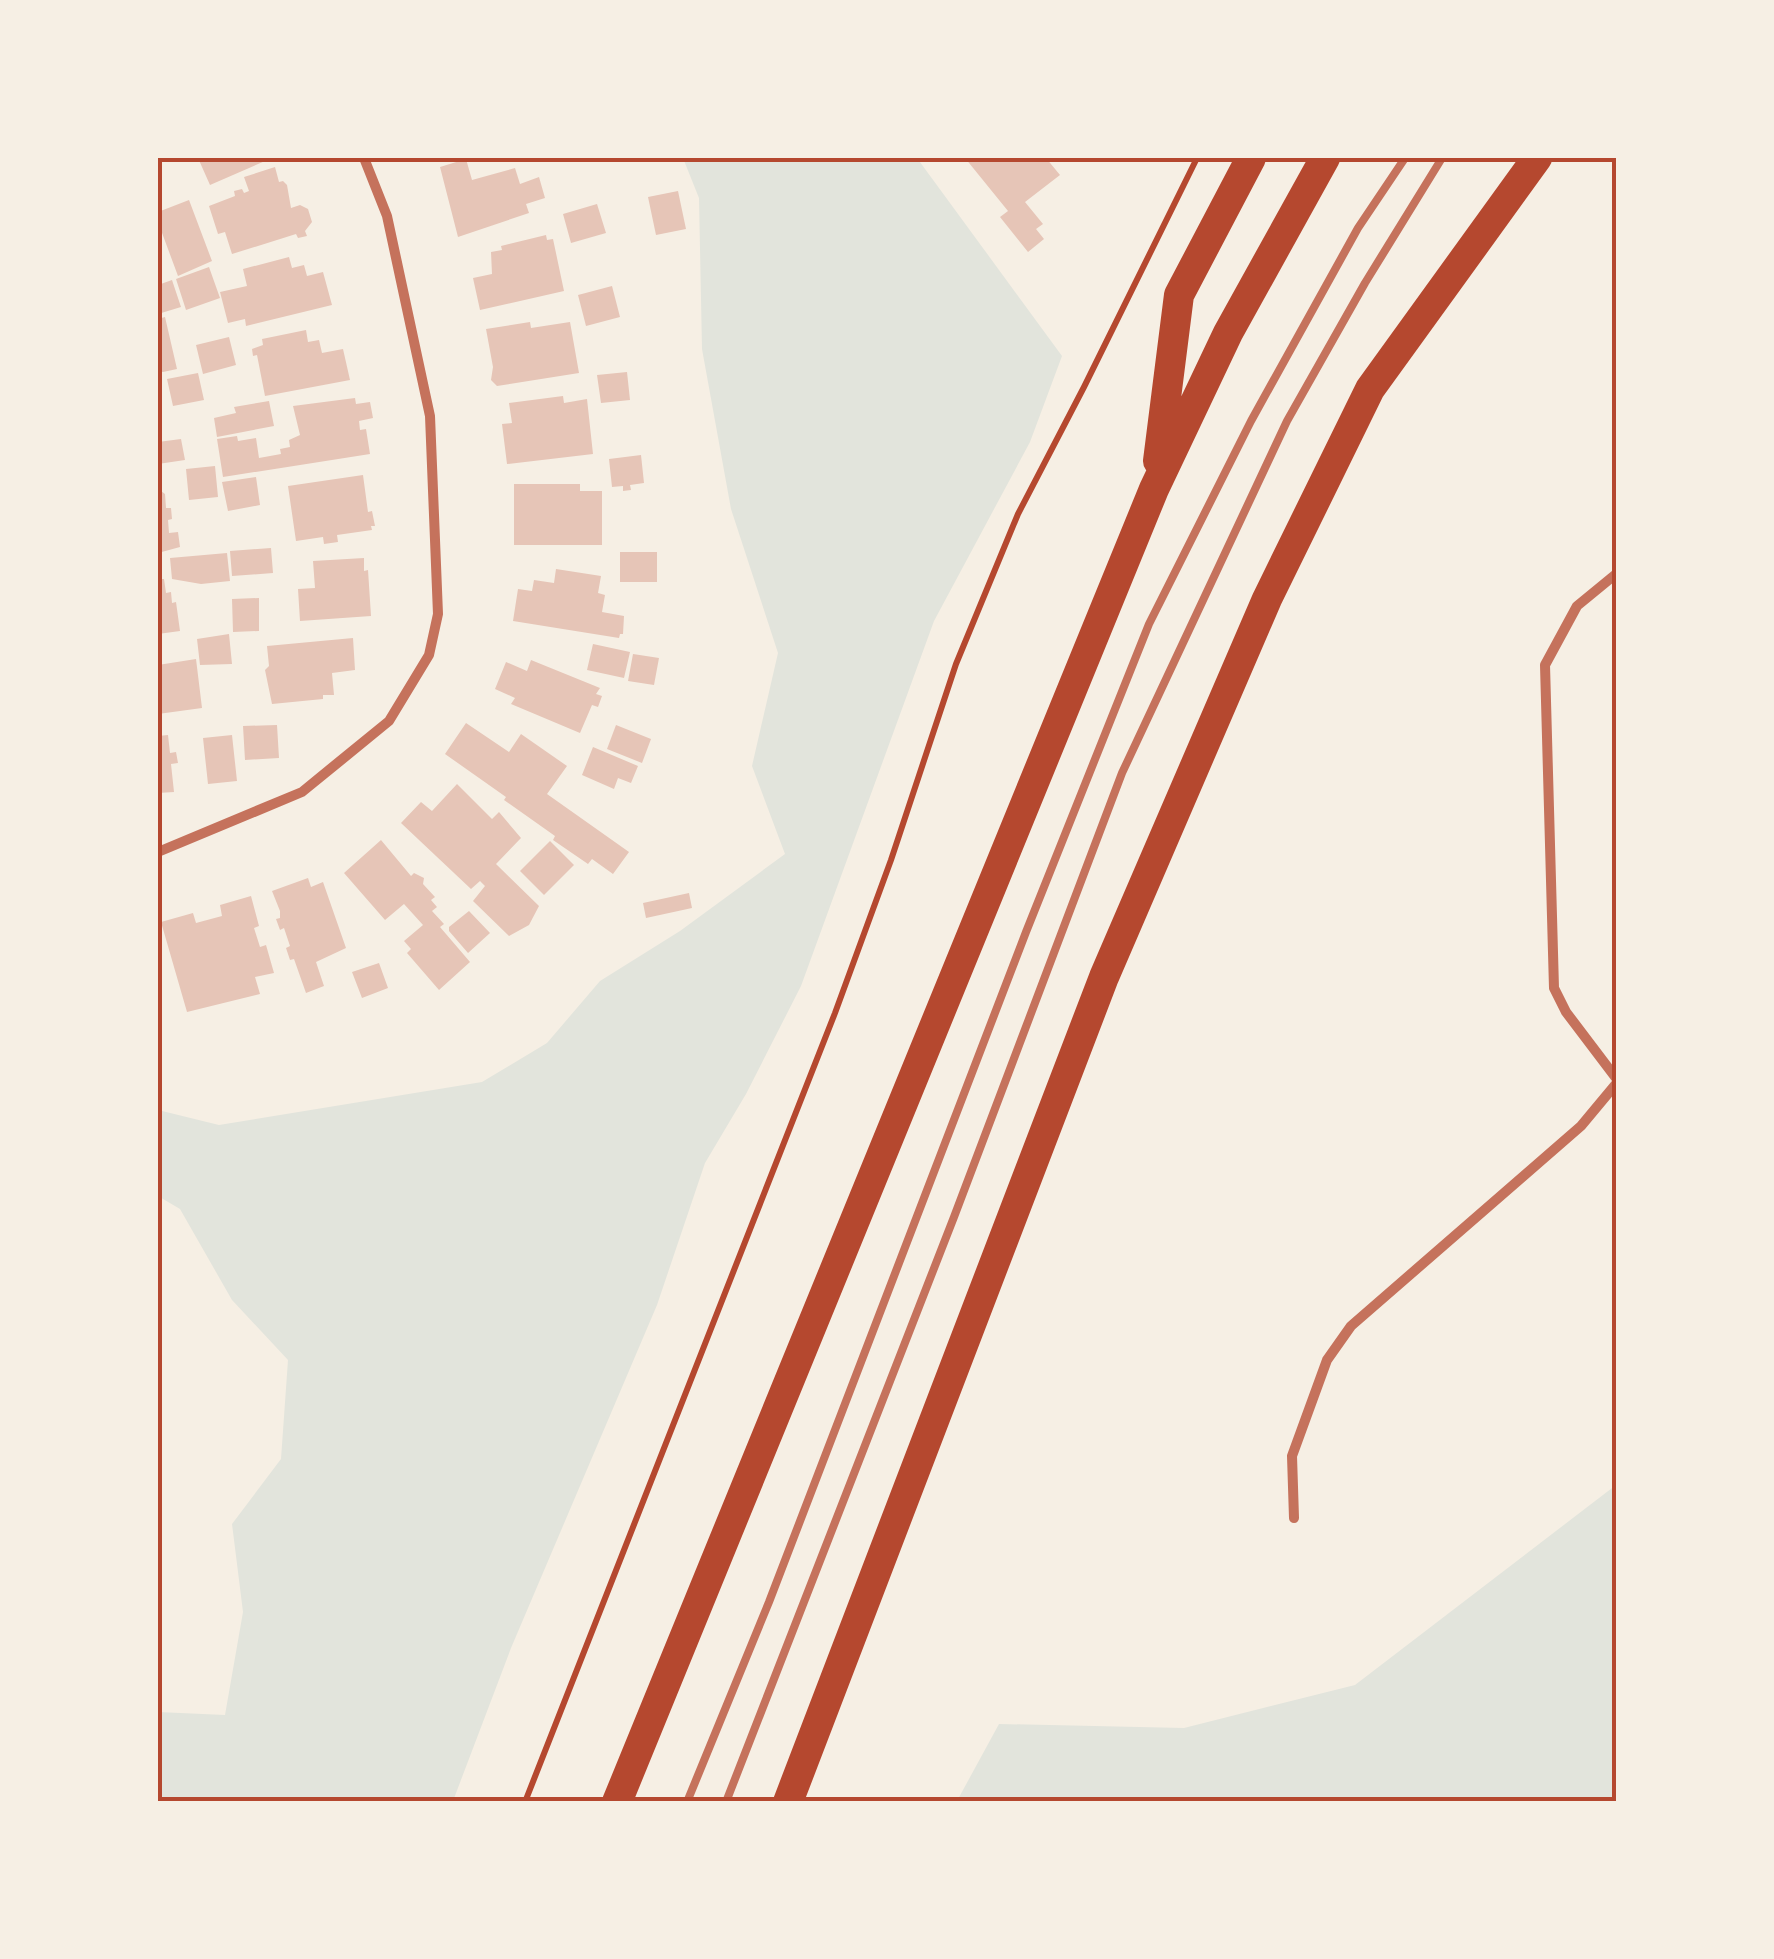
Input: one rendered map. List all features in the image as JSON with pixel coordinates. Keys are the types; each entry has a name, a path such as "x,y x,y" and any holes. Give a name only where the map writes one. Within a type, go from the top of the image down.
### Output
{"highway":[{"path":"1154,489 1179,296 1252,158"},
{"path":"616,1802 1154,489 1228,332 1326,158"},
{"path":"788,1802 1104,977 1267,599 1370,390 1537,158"}],"street":[{"path":"158,852 302,792 389,721 429,655 438,614 430,416 387,216 364,158"},
{"path":"1294,1518 1292,1456 1328,1360 1351,1326 1581,1126 1616,1081 1566,1012 1554,988 1545,666 1577,606 1616,574"}],"lane":[{"path":"687,1802 776,1583 1148,624 1250,421 1358,228 1404,158"},
{"path":"726,1802 1122,773 1287,422 1442,158"}],"path":[{"path":"525,1802 829,1030 956,664 1018,514 1197,158"}],"shaded area":[{"path":"683,158 917,158 1062,356 1030,442 934,621 801,986 746,1094 705,1163 657,1305 511,1648 453,1801 158,1801 158,1712 225,1715 243,1612 232,1524 281,1459 288,1360 232,1300 180,1209 158,1196 158,1110 219,1125 482,1082 547,1043 600,981 680,931 785,854 752,766 778,653 731,509 702,349 699,198"},
{"path":"1616,1485 1616,1801 957,1801 999,1724 1184,1728 1355,1685"}],"building":[{"path":"198,158 272,158 210,185"},
{"path":"965,158 1046,158 1060,175 1025,202 1043,224 1036,229 1044,239 1028,252 1000,217 1008,211"},
{"path":"466,159 472,180 515,168 520,184 539,177 545,198 526,204 529,213 458,237 440,167"},
{"path":"275,167 279,182 287,185 291,208 300,205 308,209 312,222 305,231 307,236 298,238 296,234 232,254 225,232 218,234 209,206 235,196 234,191 249,191 244,177"},
{"path":"678,191 686,229 656,235 648,197"},
{"path":"189,200 212,261 178,276 158,212"},
{"path":"597,204 606,233 571,243 563,214"},
{"path":"546,235 547,240 553,239 564,291 480,310 473,278 492,274 491,252"},
{"path":"289,257 292,268 304,265 307,276 323,272 332,305 246,326 245,319 228,323 220,292 247,286 243,269"},
{"path":"209,267 220,298 186,310 176,279"},
{"path":"172,280 181,307 158,314 158,285"},
{"path":"612,286 620,317 586,326 578,295"},
{"path":"165,317 177,369 163,372 158,371 158,319"},
{"path":"530,322 531,328 570,322 579,373 497,386 491,380 493,367 486,329"},
{"path":"306,330 308,342 319,340 322,353 343,349 350,380 265,396 257,355 253,356 252,349 263,345 262,339"},
{"path":"229,337 236,365 203,374 196,345"},
{"path":"627,372 630,400 601,403 597,375"},
{"path":"198,373 204,400 173,406 167,379"},
{"path":"563,396 564,403 587,399 593,454 507,464 502,424 512,423 509,403"},
{"path":"355,398 356,404 370,402 373,418 359,421 360,430 366,429 370,454 223,477 217,439 256,438 259,458 281,454 280,449 290,447 289,440 300,435 293,406"},
{"path":"269,401 274,426 217,437 214,418 236,413 234,407"},
{"path":"181,439 185,460 158,464 158,442"},
{"path":"641,455 644,483 630,485 631,490 623,491 623,486 612,487 609,459"},
{"path":"215,466 218,497 189,500 186,469"},
{"path":"363,475 368,512 372,511 375,526 371,526 372,530 337,535 338,542 324,544 323,537 296,541 288,486"},
{"path":"256,477 260,505 228,511 222,482"},
{"path":"514,484 580,484 580,491 602,491 602,545 514,545"},
{"path":"161,491 166,508 171,508 169,533 178,532 180,547 158,553 158,492"},
{"path":"271,548 273,573 232,576 230,551"},
{"path":"620,552 657,552 657,582 620,582"},
{"path":"227,553 230,581 201,584 172,579 170,558"},
{"path":"364,558 371,616 300,621 298,589 315,588 313,561"},
{"path":"556,569 601,576 598,593 605,595 602,612 624,616 623,634 619,638 513,621 518,589 532,591 534,580 554,583"},
{"path":"158,579 164,579 166,593 171,592 172,603 176,602 180,631 158,634"},
{"path":"259,598 259,631 233,632 232,599"},
{"path":"229,634 232,664 200,665 197,639"},
{"path":"353,638 355,670 332,673 334,695 272,704 265,670 269,666 267,646"},
{"path":"593,644 630,652 624,678 587,670"},
{"path":"633,654 659,658 654,685 628,681"},
{"path":"196,659 202,708 158,714 158,665"},
{"path":"531,660 600,688 596,694 602,696 598,707 592,705 580,733 511,704 515,698 495,689 506,662 527,671"},
{"path":"466,723 509,752 521,734 567,766 547,794 629,852 613,874 592,859 588,864 553,840 555,836 445,754"},
{"path":"277,725 279,758 245,760 243,726"},
{"path":"616,725 651,739 642,763 607,749"},
{"path":"168,735 170,753 176,752 178,763 171,764 174,792 158,793 158,736"},
{"path":"232,735 237,781 208,784 203,738"},
{"path":"593,747 638,766 631,783 618,778 614,789 582,775"},
{"path":"457,784 492,819 499,812 521,838 496,864 539,906 529,925 509,936 473,901 485,886 480,881 471,889 401,823 421,802 432,811"},
{"path":"381,840 411,876 414,873 424,878 423,884 435,897 431,900 437,907 432,911 444,924 440,927 470,962 439,990 407,953 411,949 404,941 423,925 404,904 385,920 344,873"},
{"path":"550,841 574,865 544,895 520,871"},
{"path":"308,878 311,887 323,882 346,948 316,962 324,986 306,993 294,959 290,960 284,928 280,930 276,919 280,918 280,911 272,891"},
{"path":"689,893 692,908 646,918 643,903"},
{"path":"251,896 259,926 254,928 260,947 266,945 274,973 255,977 260,994 187,1012 161,922 193,913 196,923 222,916 220,905"},
{"path":"469,911 490,933 468,953 449,927"},
{"path":"379,963 388,988 362,998 352,972"}]}
